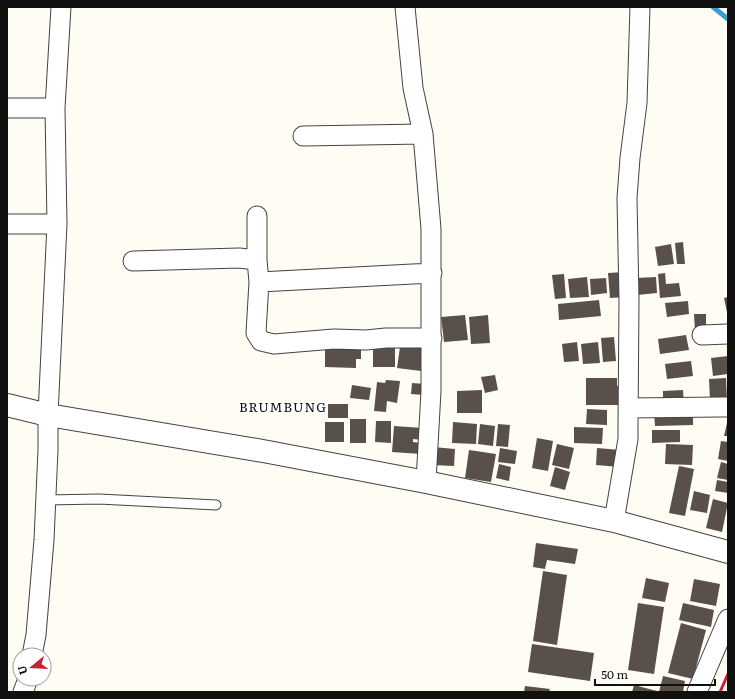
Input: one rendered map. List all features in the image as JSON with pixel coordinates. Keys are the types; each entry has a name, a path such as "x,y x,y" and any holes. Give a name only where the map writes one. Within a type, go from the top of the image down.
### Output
{"street":[{"path":"33,647 38,611 46,500 48,415 57,224 55,108 61,7"},
{"path":"405,7 413,88 423,134 431,229 431,391 426,482"},
{"path":"614,521 628,439 627,198 630,158 637,103 640,7"},
{"path":"7,108 55,108"},
{"path":"303,136 423,134"},
{"path":"257,216 257,260 259,282 256,333 261,341 274,344 334,339 366,340 386,338 432,338"},
{"path":"7,224 57,224"},
{"path":"133,261 238,258 257,260"},
{"path":"259,282 432,273"},
{"path":"702,335 728,334"},
{"path":"7,405 48,415 263,451 426,482 614,521 728,552"},
{"path":"628,408 722,406 728,408"},
{"path":"697,692 728,618"}],"lane":[{"path":"46,500 99,499 216,505"}],"building":[{"path":"683,242 685,264 677,264 675,243"},
{"path":"671,244 674,264 658,266 655,247"},
{"path":"624,272 626,297 610,298 608,273"},
{"path":"665,273 666,284 679,283 681,296 660,298 658,274"},
{"path":"564,274 566,298 555,299 552,275"},
{"path":"587,277 589,297 570,298 568,279"},
{"path":"656,277 657,293 637,295 636,278"},
{"path":"606,278 607,293 591,295 590,279"},
{"path":"728,297 728,312 727,312 724,298"},
{"path":"599,300 601,316 559,320 558,304"},
{"path":"688,301 689,314 667,317 665,303"},
{"path":"694,314 706,314 706,331 695,331"},
{"path":"465,315 468,340 444,342 441,317"},
{"path":"488,315 490,343 471,344 469,317"},
{"path":"686,335 689,350 660,354 658,339"},
{"path":"614,337 616,361 603,362 601,338"},
{"path":"401,340 425,343 421,371 397,368"},
{"path":"325,342 361,349 361,359 356,359 356,368 325,367"},
{"path":"577,342 579,361 564,362 562,344"},
{"path":"598,342 600,363 583,364 581,344"},
{"path":"373,346 395,346 395,367 373,367"},
{"path":"728,356 728,374 713,376 711,358"},
{"path":"691,361 693,376 667,379 665,364"},
{"path":"495,375 498,390 485,393 481,377"},
{"path":"586,378 617,378 617,386 621,386 627,405 586,405"},
{"path":"726,378 727,400 710,401 709,379"},
{"path":"386,380 400,381 397,403 387,401 386,412 374,411 377,382 385,383"},
{"path":"412,383 425,384 424,395 411,394"},
{"path":"352,385 371,388 369,400 350,398"},
{"path":"482,390 482,413 457,413 457,391"},
{"path":"683,390 684,405 663,407 663,391"},
{"path":"328,404 348,404 348,418 328,418"},
{"path":"587,409 607,410 607,425 586,424"},
{"path":"693,409 693,425 655,426 654,411"},
{"path":"350,419 366,419 366,443 350,443"},
{"path":"376,421 391,421 391,443 375,442"},
{"path":"325,422 344,422 344,442 325,442"},
{"path":"453,422 477,424 476,444 452,443"},
{"path":"727,423 728,436 724,436"},
{"path":"480,424 495,426 493,446 478,444"},
{"path":"498,424 510,425 508,447 496,446"},
{"path":"394,426 423,428 422,440 413,439 413,442 421,443 421,454 392,452"},
{"path":"574,427 603,428 602,444 574,443"},
{"path":"652,430 680,430 680,442 652,443"},
{"path":"537,438 553,441 548,471 532,468"},
{"path":"721,441 728,442 728,461 718,459"},
{"path":"557,444 574,448 569,469 552,465"},
{"path":"666,444 693,445 692,465 665,464"},
{"path":"433,447 455,449 454,466 432,465"},
{"path":"500,448 517,451 515,464 498,462"},
{"path":"597,448 620,450 619,467 596,465"},
{"path":"469,450 496,454 491,482 465,478"},
{"path":"721,462 728,464 728,480 717,478"},
{"path":"499,464 511,467 509,481 496,478"},
{"path":"679,466 694,469 685,516 669,513"},
{"path":"555,467 570,472 565,490 550,486"},
{"path":"717,480 728,482 728,493 715,491"},
{"path":"694,491 710,495 707,513 690,510"},
{"path":"713,499 728,503 722,532 706,528"},
{"path":"536,543 578,549 575,564 547,560 545,569 533,567"},
{"path":"543,571 567,575 557,645 533,641"},
{"path":"646,578 669,583 665,602 642,598"},
{"path":"694,579 720,584 716,606 690,601"},
{"path":"638,603 664,607 654,674 628,670"},
{"path":"683,603 714,610 711,627 679,620"},
{"path":"681,623 706,630 693,679 668,673"},
{"path":"532,644 594,653 590,681 528,672"},
{"path":"663,676 685,681 683,692 659,692"},
{"path":"634,685 657,691 657,692 632,692"},
{"path":"525,686 550,689 549,692 524,692"}],"waterway":[{"path":"713,7 728,19"}],"railway":[{"path":"720,692 728,674"}],"district":[{"name":"BRUMBUNG","path":"283,406"}]}
